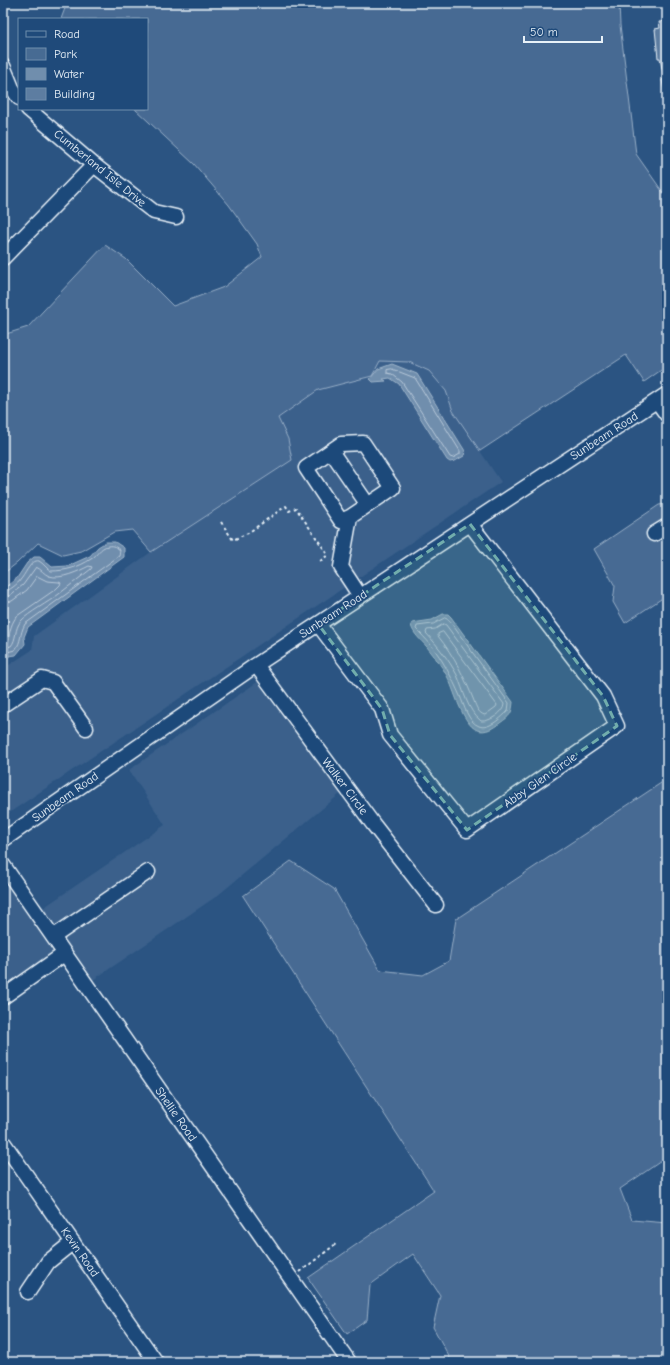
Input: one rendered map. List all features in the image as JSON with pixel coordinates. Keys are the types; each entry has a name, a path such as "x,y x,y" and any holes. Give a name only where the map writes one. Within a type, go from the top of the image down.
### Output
{"street":[{"path":"3,66 12,88 18,97"},
{"name":"Cumberland Isle Drive","path":"29,110 94,165 154,212 176,217"},
{"path":"3,258 94,165"},
{"path":"662,397 667,415"},
{"name":"Sunbeam Road","path":"3,840 256,665 662,397"},
{"path":"363,443 393,488 368,505 341,521 306,468 341,444 363,443"},
{"path":"331,451 368,505"},
{"path":"350,517 340,567 360,596"},
{"name":"Abby Glen Circle","path":"318,624 382,709 390,736 467,830 617,726 603,696 470,524"},
{"path":"654,534 667,526"},
{"name":"Walker Circle","path":"256,665 369,818 436,905"},
{"path":"3,705 42,679 52,682 86,728"},
{"name":"Shellie Road","path":"3,865 349,1362"},
{"path":"53,937 148,872"},
{"path":"3,997 64,954"},
{"name":"Kevin Road","path":"3,1142 156,1362"},
{"path":"28,1292 48,1262 73,1242"}],"path":[{"path":"221,522 233,540 248,533 286,506 289,511 296,508 328,554 319,562"},
{"path":"291,1279 337,1243"}],"highlighted area":[{"path":"470,524 603,696 617,726 467,830 390,735 382,709 318,624"}],"shaded area":[{"path":"380,361 409,362 429,371 446,391 453,411 501,482 3,817 3,669 32,650 34,636 151,552 292,460 288,439 278,418 318,390 372,376"},
{"path":"269,674 352,784 217,896 90,982 71,957 3,1007 3,857 40,910 165,825 129,770"}],"green space":[{"path":"67,3 619,3 620,25 636,154 667,198 667,366 644,382 626,355 480,451 453,411 446,391 429,371 409,362 380,361 372,376 318,390 278,418 288,439 292,460 151,552 132,530 114,532 81,551 63,555 38,543 3,574 3,335 28,327 105,245 126,259 173,306 224,287 262,257 257,244 229,205 194,164 136,110 148,110 148,18 61,18"},
{"path":"667,504 667,595 625,623 613,602 615,586 594,549 659,505"},
{"path":"667,779 667,1157 620,1189 632,1220 667,1223 667,1362 452,1362 433,1327 440,1295 413,1254 370,1285 367,1320 347,1334 308,1278 434,1191 243,896 291,861 334,889 380,970 423,975 449,961 456,919"}],"water":[{"path":"392,364 417,374 465,451 464,456 455,461 450,462 447,460 399,384 390,378 383,379 386,381 373,382 370,379 378,369"},
{"path":"106,542 115,542 124,548 124,557 28,627 24,637 25,644 16,655 3,657 3,589 17,578 27,563 34,557 40,557 52,567 68,566 90,556 98,547"},
{"path":"443,614 448,614 451,617 513,702 511,712 508,716 489,730 480,731 472,727 460,708 445,672 427,647 415,634 412,628 412,623 432,620"}],"building":[{"path":"667,21 667,97 665,97 662,80 664,79 660,58 658,58 655,29 660,28 659,22"}]}
